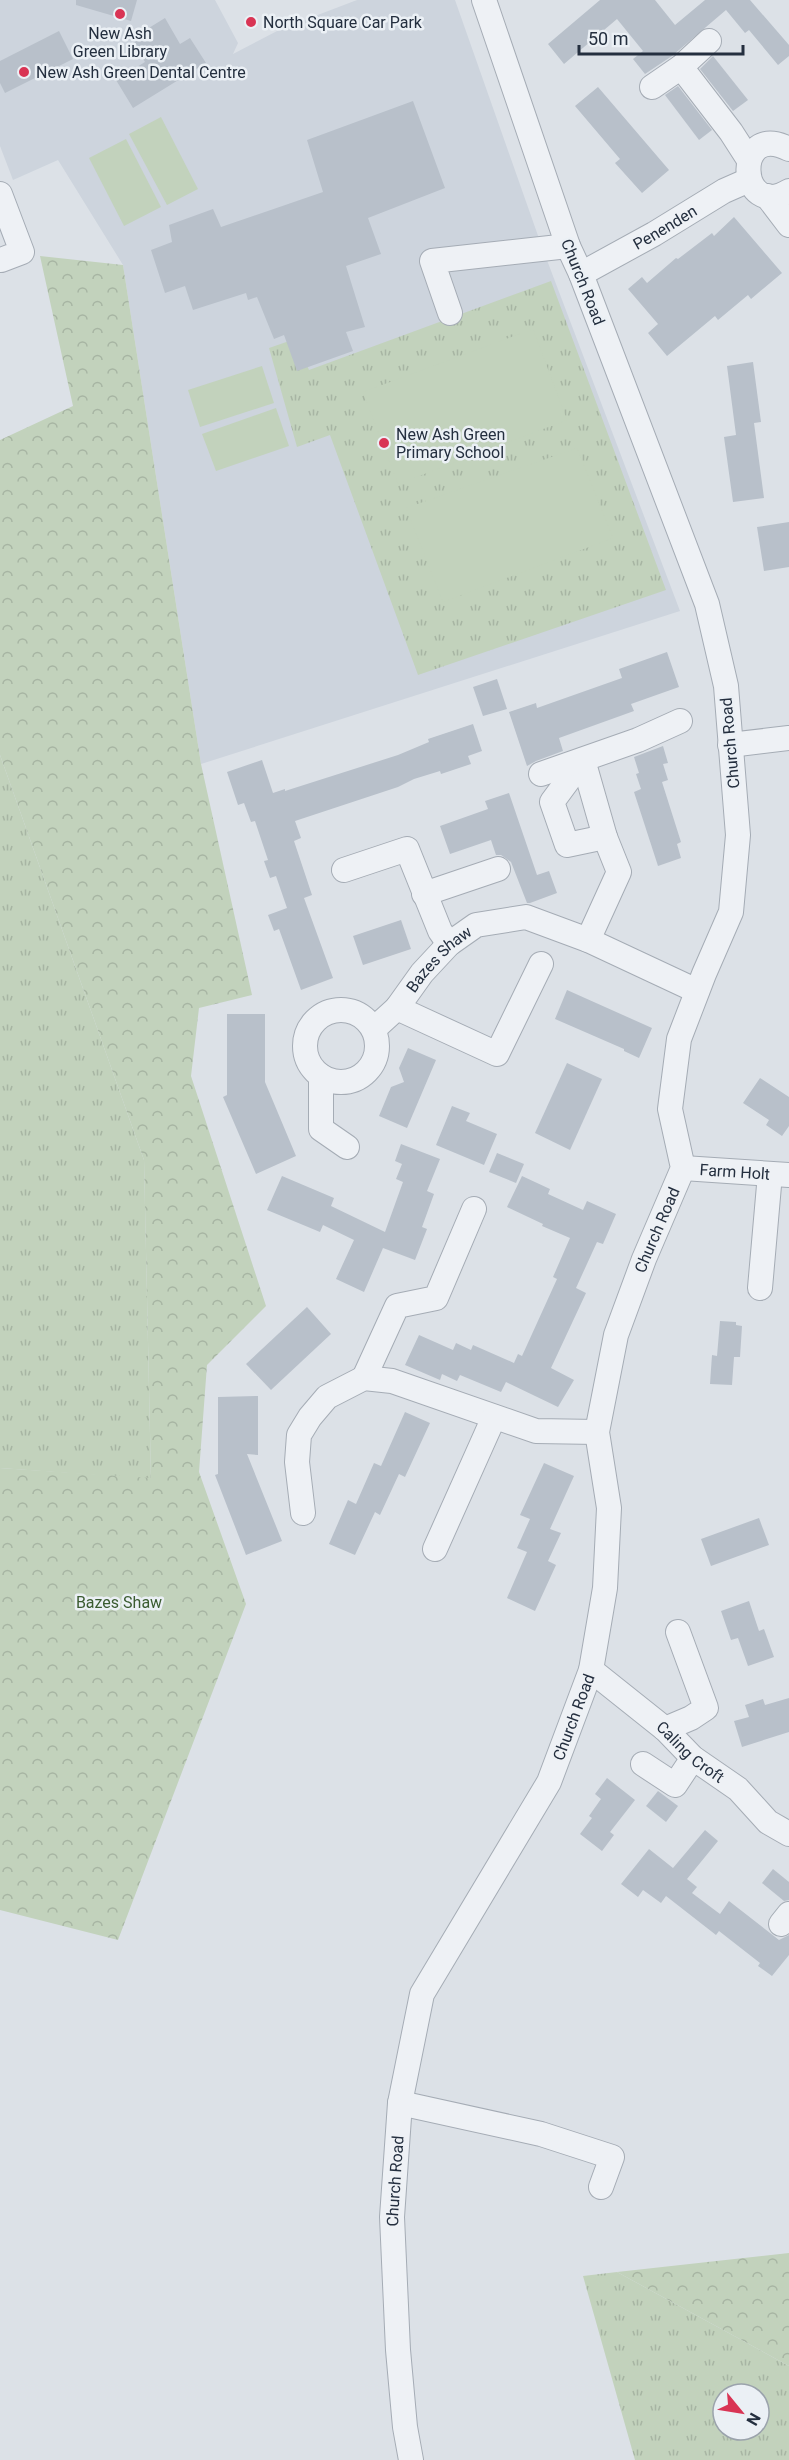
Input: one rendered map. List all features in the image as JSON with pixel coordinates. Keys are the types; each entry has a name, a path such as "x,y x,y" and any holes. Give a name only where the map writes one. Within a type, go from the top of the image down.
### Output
{"street":[{"name":"Church Road","path":"411,2460 405,2427 398,2350 392,2217 400,2103 422,1994 549,1782 591,1670 605,1588 609,1508 597,1432 616,1335 644,1259 683,1168 670,1109 679,1039 731,912 738,835 726,686 707,604 581,274 568,246 484,0"},
{"path":"652,87 681,67 709,41"},
{"path":"681,67 731,132 759,192 778,194 789,225"},
{"name":"Penenden","path":"581,274 654,234 724,191 749,170 761,147 771,144 789,149"},
{"path":"0,194 22,252 1,260"},
{"path":"450,313 432,261 568,246"},
{"path":"541,774 638,740 680,721"},
{"path":"730,745 789,738"},
{"path":"583,760 605,837 619,872 588,940"},
{"path":"583,760 552,802 567,845 605,837"},
{"path":"344,870 407,849 440,931 449,944"},
{"path":"424,894 498,869"},
{"name":"Bazes Shaw","path":"374,1029 397,1008 422,973 449,944 476,925 526,917 588,940 697,991"},
{"path":"397,1008 497,1054 541,964"},
{"path":"332,1011 356,1012 374,1029 377,1043 376,1056 371,1067 360,1077 348,1082 336,1082 321,1077 306,1057 307,1034 321,1016 332,1011"},
{"path":"321,1077 321,1129 347,1147"},
{"name":"Farm Holt","path":"683,1168 780,1175"},
{"path":"760,1288 780,1175"},
{"path":"364,1378 397,1306 436,1298 474,1209"},
{"path":"303,1514 297,1462 298,1435 327,1397 364,1378 392,1381 536,1431 597,1432"},
{"path":"435,1548 494,1417"},
{"path":"665,1729 691,1718 706,1708 678,1632"},
{"name":"Caling Croft","path":"591,1670 665,1729 693,1758 738,1789 768,1822 789,1834"},
{"path":"643,1764 675,1785 693,1758"},
{"path":"400,2103 541,2134 612,2157 601,2187"}],"shaded area":[{"name":"New Ash Green Primary School","path":"0,0 215,0 238,43 233,54 281,29 357,0 455,0 542,247 680,611 201,764 123,265 58,160 13,180 0,146"}],"green space":[{"path":"161,117 198,189 167,205 129,134"},
{"path":"126,139 161,207 124,226 89,158"},
{"name":"Bazes Shaw","path":"40,256 123,265 201,764 252,995 199,1008 191,1076 266,1306 207,1365 199,1472 246,1604 118,1940 0,1910 0,1468 151,1478 144,1160 0,755 0,440 73,406"},
{"path":"551,281 666,590 418,675 330,435 297,447 269,348 295,339 309,370"},
{"path":"533,329 567,420 398,484 363,392"},
{"path":"262,366 274,403 200,427 188,390"},
{"path":"276,408 289,446 216,471 202,434"},
{"path":"577,448 613,538 443,602 406,508"},
{"path":"0,755 144,1160 151,1479 0,1468"},
{"path":"789,2253 789,2366 617,2272"},
{"path":"617,2272 789,2366 789,2460 635,2460 583,2276"}],"building":[{"name":"New Ash Green Library","path":"76,0 137,0 131,21 76,5"},
{"path":"600,0 655,0 675,25 705,0 750,0 789,45 789,56 778,65 749,30 745,33 726,10 672,56 645,74 633,59 643,51 617,19 564,64 548,44"},
{"path":"165,18 180,44 190,38 206,63 133,108 116,80 145,62 131,39"},
{"name":"New Ash Green Dental Centre","path":"59,31 73,59 5,93 0,83 0,61"},
{"path":"713,56 748,100 733,111 700,69"},
{"path":"678,86 712,130 699,140 665,95"},
{"path":"598,87 669,170 642,193 615,163 620,159 575,106"},
{"path":"413,101 445,188 368,218 381,254 346,266 365,327 346,332 353,351 297,371 284,335 274,339 257,297 248,300 246,293 193,310 185,286 165,293 151,250 172,242 169,225 213,209 221,227 323,192 307,140"},
{"path":"734,217 782,273 751,299 748,295 718,320 715,316 667,356 648,333 658,324 628,289 642,277 647,283 676,258 678,259 712,233 714,236"},
{"path":"753,362 761,422 754,423 764,498 733,502 724,437 736,435 727,366"},
{"path":"789,522 789,567 764,571 757,527"},
{"path":"667,652 679,687 631,704 634,711 559,738 563,751 527,766 509,712 536,703 537,708 622,678 619,669"},
{"path":"497,679 507,709 483,716 473,687"},
{"path":"473,724 482,751 468,756 471,764 441,774 440,771 414,779 398,787 295,821 301,838 294,841 312,895 304,898 333,978 301,990 279,929 274,931 268,915 287,908 276,876 270,878 264,861 268,860 255,821 251,822 244,803 238,805 227,772 262,760 273,793 285,789 285,791 398,755 429,742 428,739"},
{"path":"663,746 668,763 663,764 668,780 662,782 681,842 677,844 681,858 658,866 634,792 641,789 634,757"},
{"path":"509,793 537,875 549,871 557,893 530,903 527,903 511,862 501,855 496,855 491,840 450,854 440,826 488,809 485,801"},
{"path":"401,920 411,949 363,965 353,936"},
{"path":"567,990 652,1028 639,1058 624,1049 555,1019"},
{"path":"227,1014 265,1014 265,1082 296,1156 256,1174 223,1097 227,1095"},
{"path":"408,1048 436,1060 407,1128 379,1116 391,1087 404,1082 399,1068"},
{"path":"567,1063 602,1079 570,1150 535,1133"},
{"path":"760,1078 789,1097 789,1126 782,1136 766,1125 769,1120 743,1103"},
{"path":"452,1106 470,1113 466,1121 497,1134 484,1165 436,1145"},
{"path":"401,1144 440,1159 427,1191 434,1194 422,1227 427,1229 415,1260 383,1248 364,1292 336,1279 354,1240 323,1225 320,1232 267,1210 282,1176 334,1198 331,1206 385,1232 403,1182 396,1179 402,1164 395,1161"},
{"path":"497,1153 524,1164 516,1183 489,1172"},
{"path":"522,1176 550,1189 548,1194 583,1210 587,1201 616,1214 603,1244 597,1242 576,1288 586,1293 551,1368 574,1380 558,1407 506,1382 501,1392 460,1375 457,1381 442,1374 440,1380 405,1365 419,1335 453,1350 456,1343 471,1350 473,1345 514,1363 518,1354 522,1356 557,1279 553,1277 570,1238 507,1207"},
{"path":"307,1307 331,1334 271,1390 246,1364"},
{"path":"720,1321 736,1322 736,1325 742,1326 740,1357 734,1357 732,1385 710,1384 712,1355 717,1356"},
{"path":"258,1396 258,1455 247,1454 282,1541 246,1555 215,1475 218,1474 218,1397"},
{"path":"405,1412 430,1423 405,1477 399,1474 380,1515 375,1512 355,1555 329,1544 348,1500 356,1504 374,1463 381,1466"},
{"path":"544,1463 574,1476 550,1529 561,1533 548,1561 556,1565 535,1611 507,1598 527,1552 517,1548 530,1519 520,1515"},
{"path":"759,1518 769,1545 711,1566 701,1539"},
{"path":"749,1601 759,1631 764,1629 774,1657 748,1666 738,1638 731,1640 721,1611"},
{"path":"789,1698 789,1732 742,1747 734,1721 749,1717 745,1705 763,1699 765,1705"},
{"path":"607,1778 635,1800 610,1832 614,1835 602,1851 580,1834 592,1818 589,1816 601,1799 595,1794"},
{"path":"658,1791 678,1806 666,1822 646,1806"},
{"path":"705,1830 718,1841 687,1879 697,1887 692,1893 720,1914 729,1901 779,1940 789,1935 789,1955 772,1976 758,1966 760,1963 719,1931 716,1935 666,1896 661,1903 643,1890 638,1897 621,1884 649,1849 673,1868"},
{"path":"773,1869 789,1882 789,1900 784,1901 762,1883"}],"place":[{"name":"New Ash Green Library","path":"120,14"},
{"name":"North Square Car Park","path":"251,22"},
{"name":"New Ash Green Dental Centre","path":"24,72"},
{"name":"New Ash Green Primary School","path":"384,443"}]}
